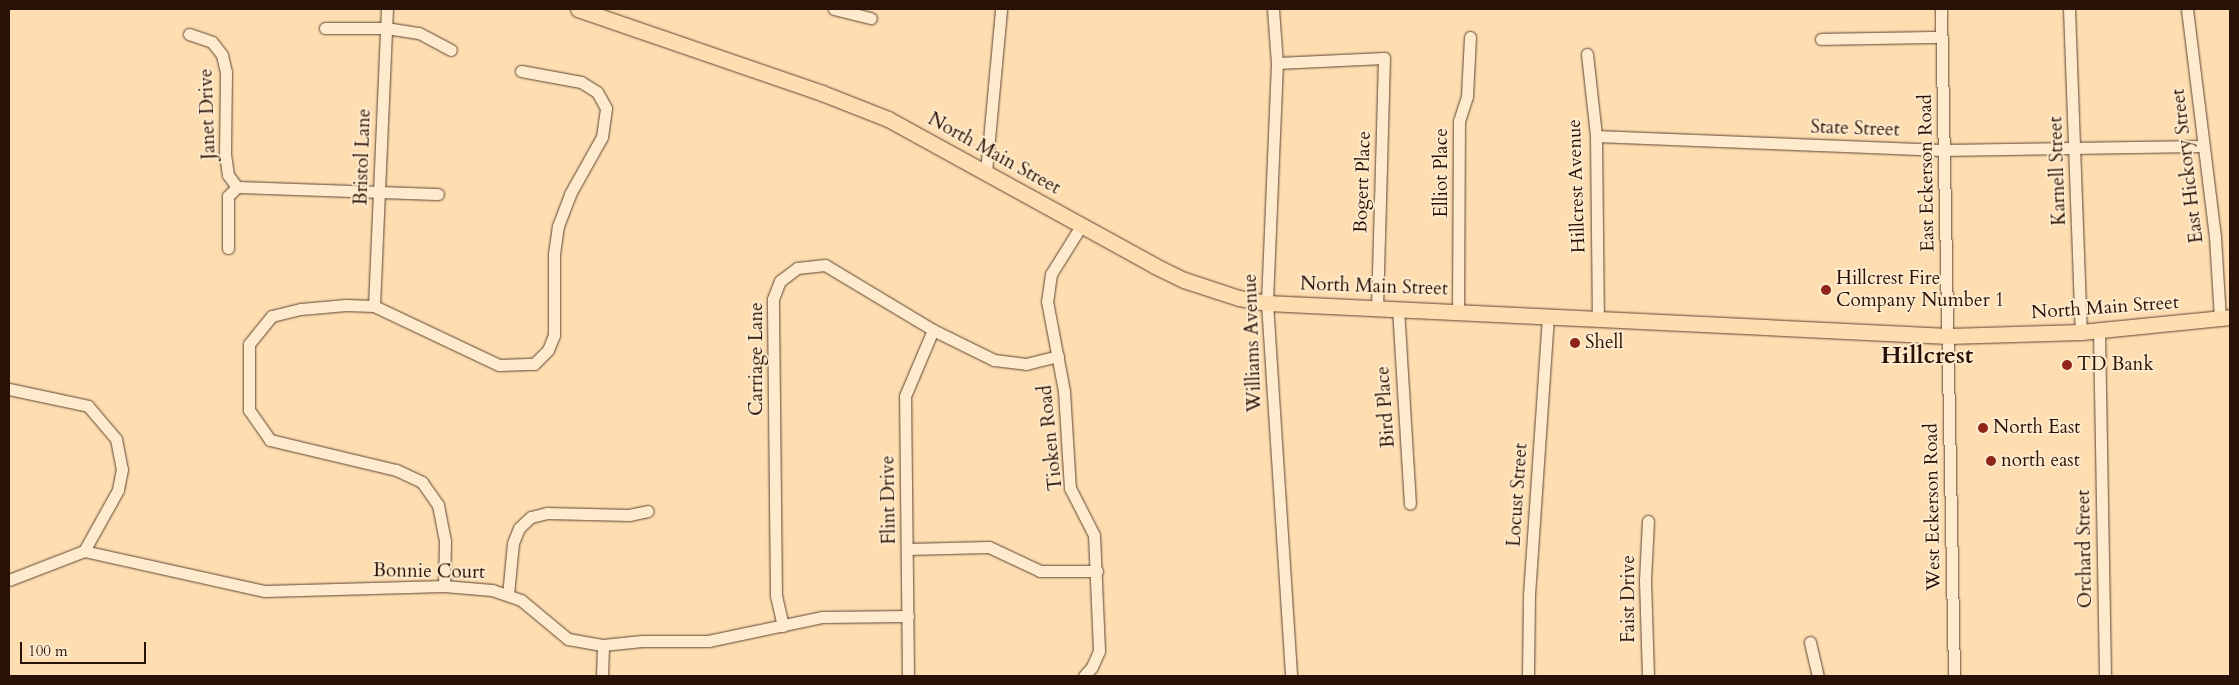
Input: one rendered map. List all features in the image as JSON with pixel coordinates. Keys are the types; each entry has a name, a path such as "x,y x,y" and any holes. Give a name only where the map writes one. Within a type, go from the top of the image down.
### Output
{"main road":[{"name":"North Main Street","path":"578,9 855,105 986,172 1081,226 1184,280 1239,298 1267,303 1948,336 2099,331 2228,318"}],"street":[{"name":"Bristol Lane","path":"374,306 387,9"},
{"path":"834,9 871,18"},
{"path":"986,172 1001,9"},
{"name":"Williams Avenue","path":"1273,9 1276,62 1267,303 1291,676"},
{"name":"East Eckerson Road","path":"1941,9 1948,336"},
{"name":"Karnell Street","path":"2068,9 2081,332"},
{"name":"East Hickory Street","path":"2187,9 2216,252 2228,318"},
{"path":"325,28 386,28 419,34 451,50"},
{"name":"Janet Drive","path":"189,34 212,42 222,55 226,72 225,154 228,175 237,187"},
{"name":"Elliot Place","path":"1458,311 1459,121 1467,96 1470,37"},
{"path":"1821,39 1941,37"},
{"name":"Hillcrest Avenue","path":"1587,54 1596,136 1598,318"},
{"name":"Bogert Place","path":"1276,62 1384,58 1377,307"},
{"path":"444,586 445,542 438,505 422,482 396,470 270,440 249,410 248,344 272,316 301,309 374,306 499,365 534,364 548,350 554,335 554,254 558,226 570,194 602,137 606,108 597,92 581,82 522,71"},
{"name":"State Street","path":"1596,136 1943,150 2203,146"},
{"path":"228,248 228,196 237,187 438,194"},
{"name":"Tioken Road","path":"1081,226 1051,274 1047,301 1064,391 1070,488 1094,535 1099,651 1092,667 1084,676"},
{"name":"Carriage Lane","path":"783,626 776,595 773,319 773,300 780,281 798,268 825,265 932,330 994,360 1026,364 1058,356"},
{"name":"Bird Place","path":"1398,308 1410,504"},
{"name":"Locust Street","path":"1528,676 1529,595 1548,316"},
{"name":"Flint Drive","path":"908,676 905,396 932,330"},
{"name":"Orchard Street","path":"2099,331 2105,676"},
{"name":"West Eckerson Road","path":"1948,336 1954,676"},
{"path":"9,389 88,406 116,439 122,469 118,490 84,551 9,580"},
{"path":"508,595 513,543 519,528 531,517 548,513 629,515 648,511"},
{"name":"Faist Drive","path":"1648,521 1644,580 1648,676"},
{"path":"907,549 989,548 1040,571 1097,571"},
{"name":"Bonnie Court","path":"84,551 265,591 444,586 508,595 521,600 568,639 603,645 642,641 708,641 822,617 908,616"},
{"path":"1810,642 1818,676"},
{"path":"602,676 603,645"}],"place":[{"name":"Hillcrest Fire Company Number 1","path":"1826,290"},
{"name":"Shell","path":"1575,343"},
{"name":"TD Bank","path":"2067,365"},
{"name":"North East","path":"1983,428"},
{"name":"north east","path":"1991,461"}],"district":[{"name":"Hillcrest","path":"1927,356"}]}
